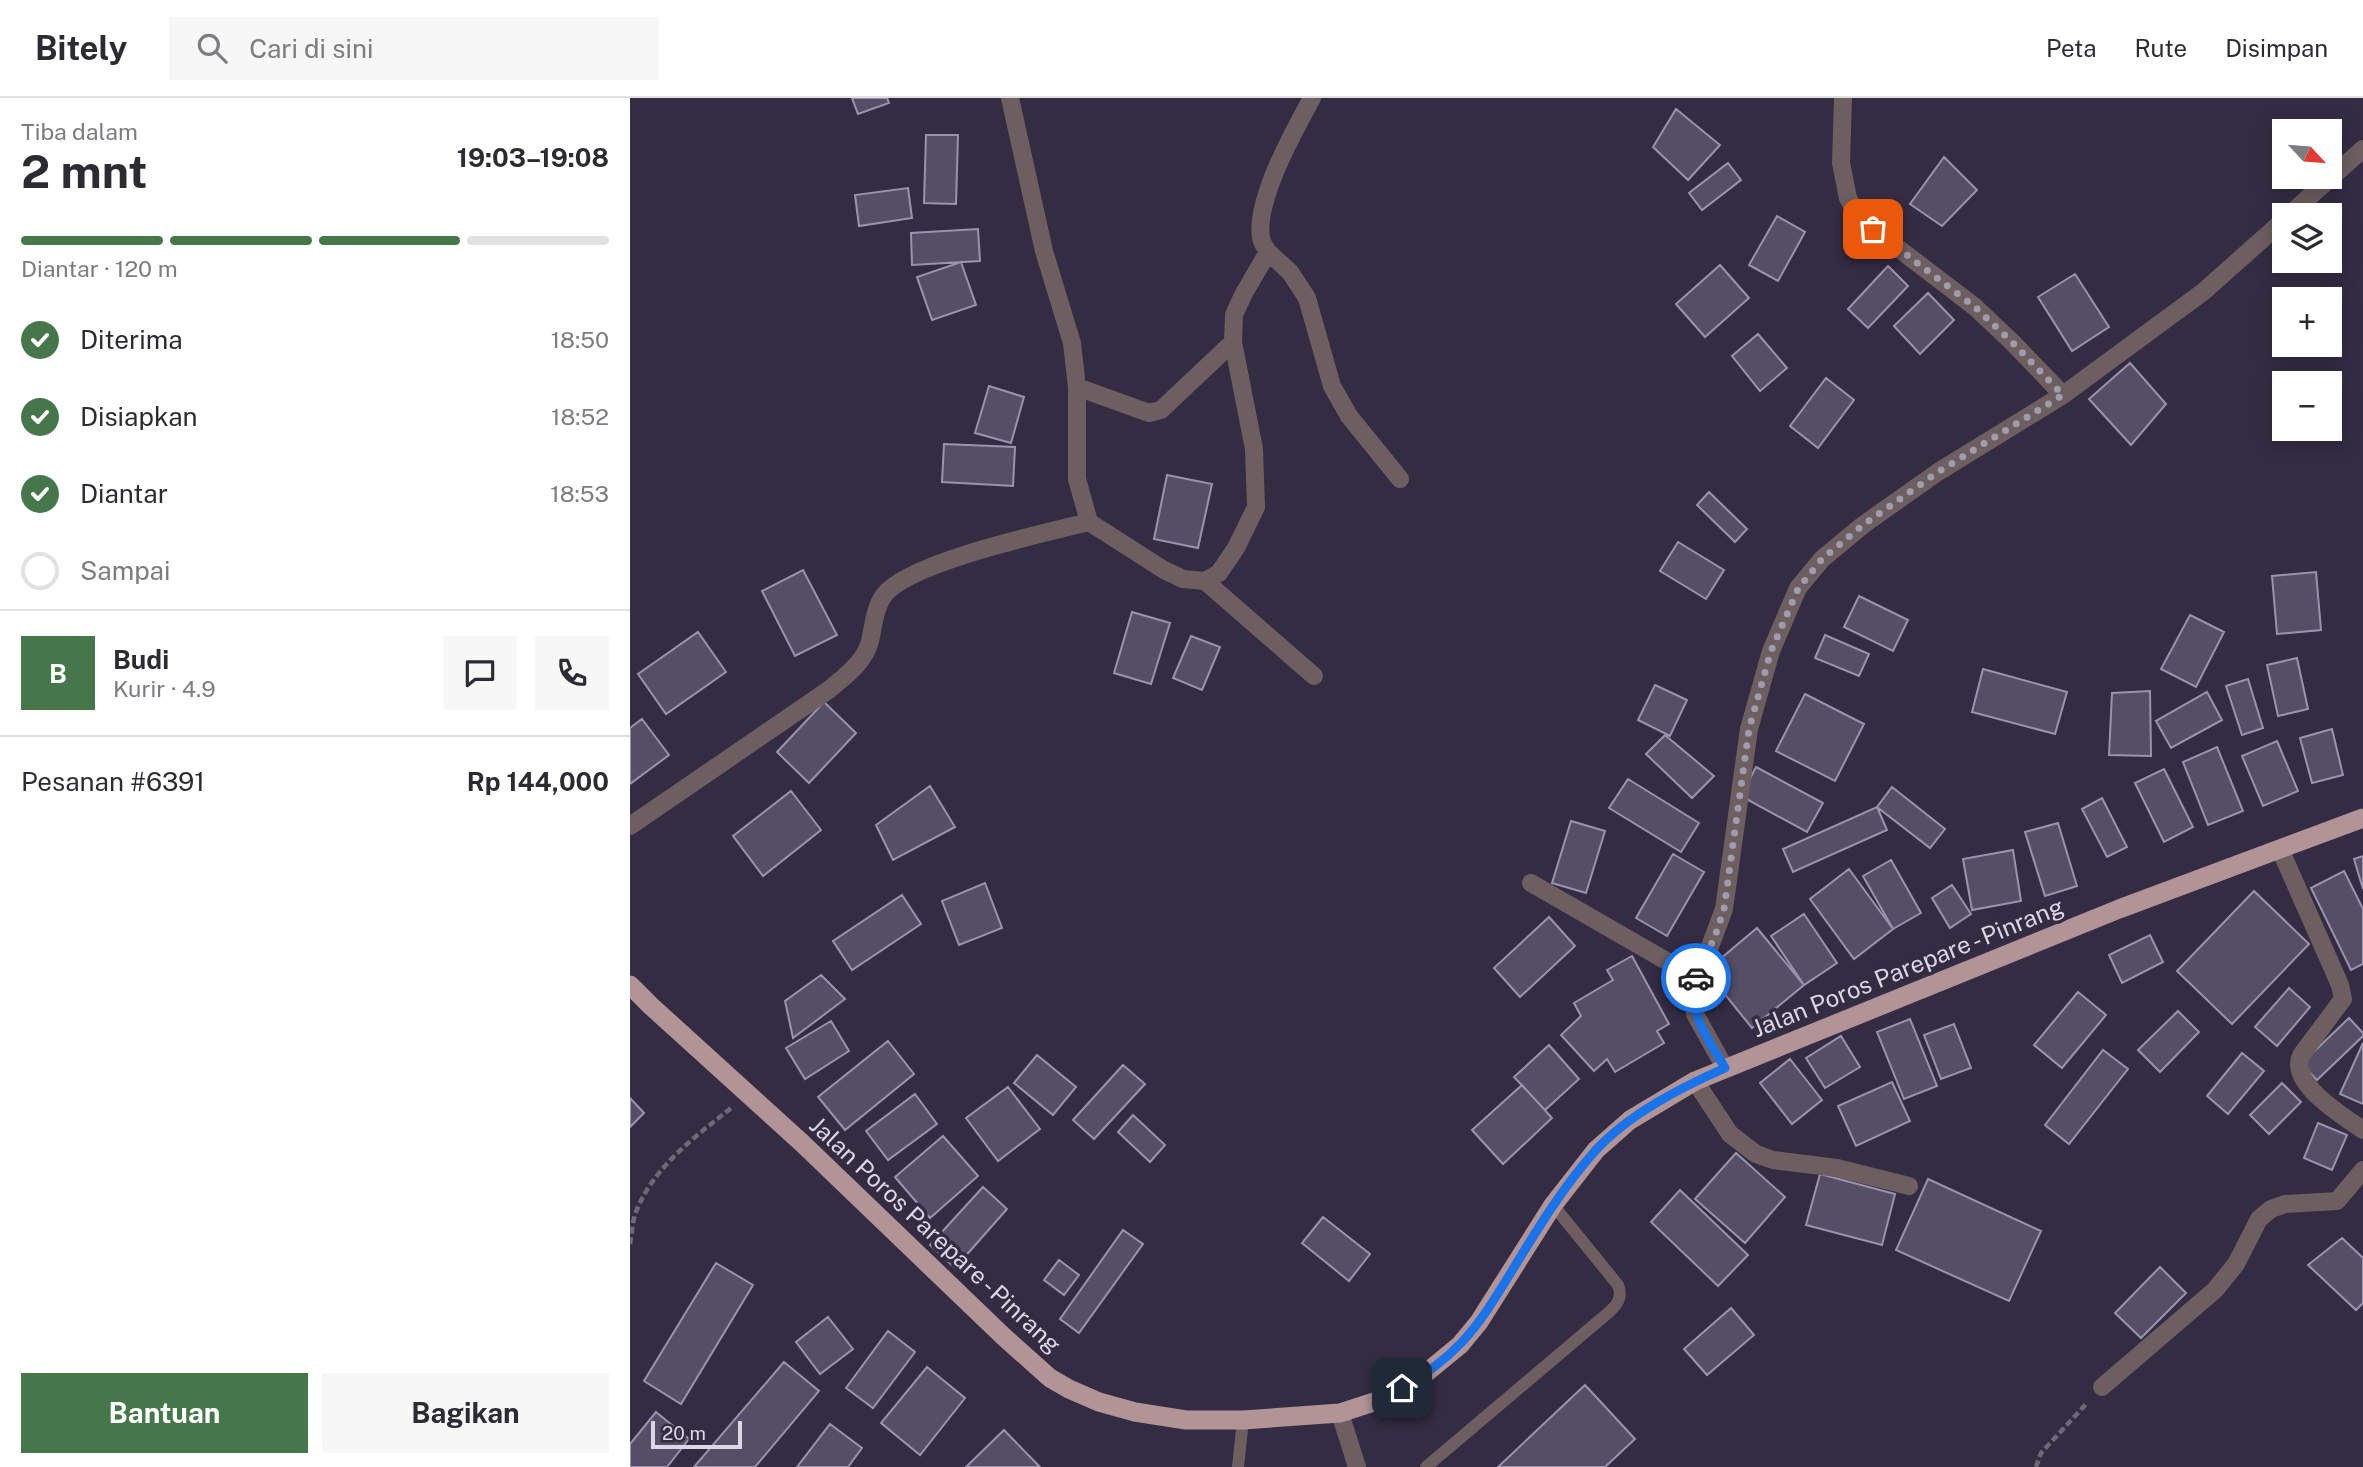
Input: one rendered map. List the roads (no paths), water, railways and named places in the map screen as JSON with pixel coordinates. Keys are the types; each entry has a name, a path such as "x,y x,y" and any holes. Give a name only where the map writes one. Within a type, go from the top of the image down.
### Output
{"highway":[{"name":"Jalan Poros Parepare - Pinrang","path":"630,985 1051,1378 1069,1389 1099,1402 1135,1412 1186,1420 1243,1420 1340,1413 1383,1399 1421,1377 1460,1345 1479,1322 1553,1205 1596,1150 1630,1120 1695,1081 2106,914 2363,818"}],"street":[{"path":"1010,98 1044,251 1072,343 1077,387 1077,479 1089,522 1164,570 1183,579 1205,581 1219,573 1231,557 1256,507 1254,449 1233,342 1234,315 1268,252"},
{"path":"1312,98 1279,161 1260,224 1261,241 1268,252 1290,272 1307,298 1332,386 1349,416 1400,479"},
{"path":"1843,98 1841,163 1847,198 1855,211 1873,229 1975,307 2063,395"},
{"path":"2302,203 2363,149"},
{"path":"1725,1068 1695,1014 1692,992 1724,909 1749,729 1771,651 1798,589 1822,559 1863,525 1938,472 2063,395 2203,292 2272,231"},
{"path":"1077,387 1149,412 1161,410 1233,342"},
{"path":"630,826 830,689 848,673 863,658 885,594 901,582 959,557 1089,522"},
{"path":"1205,581 1314,676"},
{"path":"2280,849 2342,990 2343,999 2302,1054 2298,1061 2298,1071 2322,1100 2363,1130"},
{"path":"1531,883 1696,978"},
{"path":"1695,1081 1730,1134 1756,1154 1773,1160 1827,1166 1909,1186"},
{"path":"2102,1387 2215,1290 2236,1264 2259,1219 2271,1209 2285,1204 2337,1201 2363,1170"},
{"path":"1340,1413 1357,1467"}],"lane":[{"path":"1426,1467 1616,1307 1621,1292 1618,1286 1553,1205"},
{"path":"1238,1467 1243,1420"}]}
